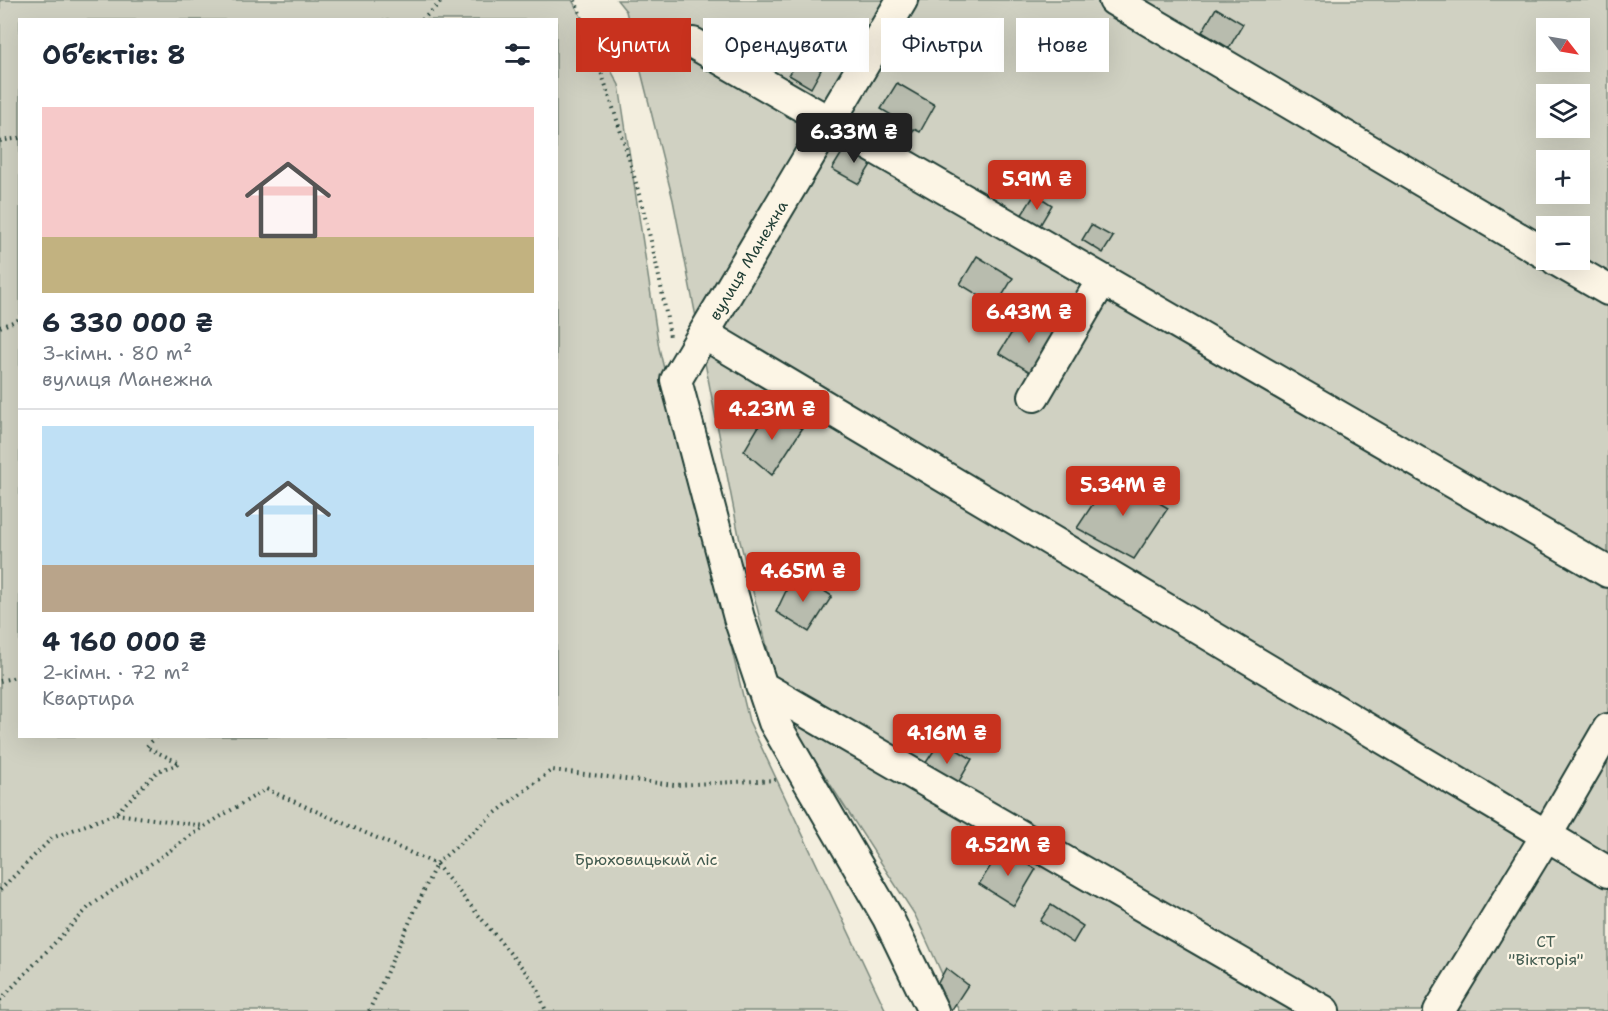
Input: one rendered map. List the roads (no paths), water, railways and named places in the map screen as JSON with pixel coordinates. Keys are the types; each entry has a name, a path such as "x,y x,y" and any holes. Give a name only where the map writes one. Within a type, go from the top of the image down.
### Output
{"street":[{"name":"вулиця Манежна","path":"761,686 739,618 676,380 902,0"},
{"path":"1114,0 1536,248"},
{"path":"693,43 1608,572"},
{"path":"1573,270 1608,290"},
{"path":"1034,396 1101,280"},
{"path":"704,333 1608,872"},
{"path":"761,686 774,722 888,918 933,1011"},
{"path":"761,686 1324,1011"},
{"path":"1439,1011 1546,836 1608,729"}],"park label":[{"name":"Брюховицький ліс","path":"646,859"},
{"name":"СТ \"Вікторія\"","path":"1546,950"}]}
